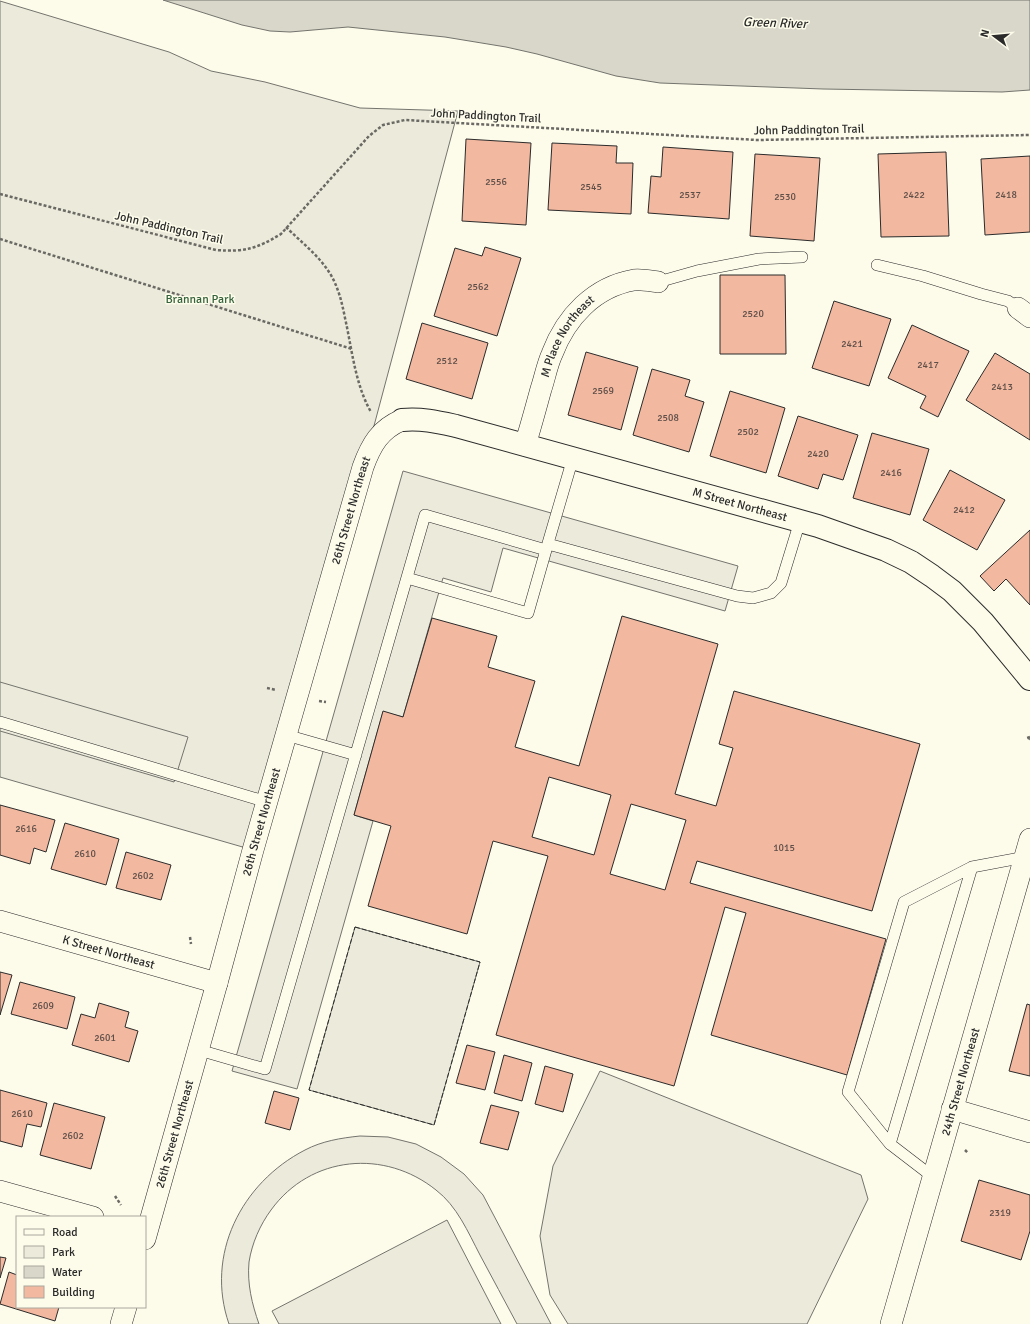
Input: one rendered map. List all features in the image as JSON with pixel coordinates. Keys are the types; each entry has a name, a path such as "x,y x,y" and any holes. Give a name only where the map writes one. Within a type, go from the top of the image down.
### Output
{"street":[{"name":"M Place Northeast","path":"525,444 551,354 570,320 583,306 598,294 615,286 635,280 658,282"},
{"name":"M Street Northeast","path":"402,420 419,419 438,422 525,444 800,521 886,550 912,562 952,591 978,617 1030,680"},
{"name":"26th Street Northeast","path":"146,1234 363,467 374,443 382,432 388,427 402,420"},
{"name":"24th Street Northeast","path":"891,1324 1027,848"},
{"name":"K Street Northeast","path":"0,921 218,983"},
{"path":"952,1109 1030,1132"},
{"path":"0,1191 89,1216"},
{"path":"121,1324 126,1308"}],"lane":[{"path":"658,282 697,271 759,259 802,257"},
{"path":"877,265 923,276 1008,301 1024,313"},
{"path":"407,578 528,614 573,458"},
{"path":"199,1050 264,1069 425,515 738,596 753,598 771,593 781,583 800,521"},
{"path":"0,722 267,802"},
{"path":"286,735 356,755"},
{"path":"933,1177 890,1144 848,1092 904,902 972,867 1027,848"},
{"path":"890,1144 972,867"}],"path":[{"name":"John Paddington Trail","path":"0,194 216,250 242,250 262,245 281,234 369,136 383,125 405,120 757,140 1030,135"},
{"path":"286,227 322,263 332,276 340,293 358,378 365,402 382,432"},
{"path":"0,239 352,349"},
{"path":"267,688 279,690"},
{"path":"190,937 191,944"},
{"path":"965,1150 968,1153"},
{"path":"115,1196 121,1205"}],"green space":[{"name":"Brannan Park","path":"0,1 169,52 211,71 265,82 360,108 458,111 363,467 253,850 0,777"},
{"path":"355,927 480,962 434,1125 309,1090"},
{"path":"600,1071 861,1175 868,1199 807,1324 568,1324 550,1295 540,1236 553,1166"},
{"path":"360,1136 388,1137 416,1144 441,1157 464,1174 483,1195 551,1324 517,1324 461,1220 450,1204 436,1190 416,1177 394,1168 372,1164 349,1164 327,1169 306,1178 287,1192 271,1210 257,1234 249,1262 251,1294 259,1324 229,1324 223,1298 222,1272 226,1247 234,1224 246,1201 263,1181 282,1164 305,1150 332,1140"},
{"path":"447,1220 501,1324 279,1324 272,1311"}],"shaded area":[{"path":"403,471 738,566 725,611 503,548 491,592 443,578 403,717 383,712 354,815 373,821 297,1089 232,1071"},
{"path":"0,682 188,737 174,782 0,731"}],"water":[{"name":"Green River","path":"163,0 1030,0 1030,90 1002,92 823,89 660,83 616,76 506,47 445,37 348,27 290,32 270,31 242,25"}],"building":[{"path":"466,139 531,143 526,225 462,221"},
{"path":"552,143 617,146 616,163 633,163 631,214 548,210"},
{"path":"663,147 733,152 729,219 648,213 651,176 661,177"},
{"path":"946,152 949,236 881,237 878,154"},
{"path":"755,154 820,158 814,241 750,236"},
{"path":"1030,156 1030,232 985,235 981,159"},
{"path":"485,247 521,258 497,336 434,316 455,248 482,256"},
{"path":"720,275 785,275 786,354 720,354"},
{"path":"834,301 891,319 869,386 812,368"},
{"path":"422,323 488,343 472,399 406,379"},
{"path":"912,325 969,351 938,417 920,408 926,396 888,378"},
{"path":"586,352 638,367 621,430 568,415"},
{"path":"995,353 1030,374 1030,440 966,400"},
{"path":"652,369 690,380 685,396 704,402 689,452 633,435"},
{"path":"730,391 785,408 766,473 710,456"},
{"path":"798,416 858,435 843,480 823,474 818,489 778,476"},
{"path":"872,433 929,449 910,515 853,498"},
{"path":"950,470 1005,500 977,550 923,520"},
{"path":"1030,530 1030,605 1006,579 994,591 980,576"},
{"path":"622,616 718,644 675,794 716,806 733,748 719,744 734,691 920,744 872,911 697,861 690,883 886,939 847,1075 711,1035 746,913 725,907 674,1086 496,1035 548,856 493,841 467,934 368,906 391,826 354,815 383,711 403,717 432,618 497,636 488,667 535,681 515,747 579,766","holes":["549,777 611,795 594,855 532,837","631,804 686,820 665,890 610,874"]},
{"path":"0,805 55,820 46,852 34,848 30,864 0,855"},
{"path":"65,823 119,839 106,885 51,869"},
{"path":"126,852 171,865 161,900 116,888"},
{"path":"0,972 12,975 0,1015"},
{"path":"20,982 75,997 67,1029 11,1014"},
{"path":"99,1003 129,1012 125,1027 138,1031 129,1062 72,1045 81,1014 95,1018"},
{"path":"1027,1004 1030,1005 1030,1076 1009,1071"},
{"path":"467,1045 495,1052 485,1090 456,1083"},
{"path":"504,1055 532,1063 522,1101 494,1093"},
{"path":"545,1066 573,1074 563,1112 535,1104"},
{"path":"0,1090 47,1103 41,1127 27,1124 22,1147 0,1141"},
{"path":"274,1091 299,1098 290,1130 265,1123"},
{"path":"54,1103 105,1117 91,1169 40,1155"},
{"path":"491,1105 519,1112 508,1150 480,1143"},
{"path":"979,1180 1030,1195 1030,1231 1021,1260 961,1241"},
{"path":"0,1257 6,1258 0,1278"},
{"path":"9,1272 16,1275 16,1308 59,1308 55,1321 0,1304"}],"fence":[{"path":"355,927 480,962 434,1125 309,1090 355,927"}]}
